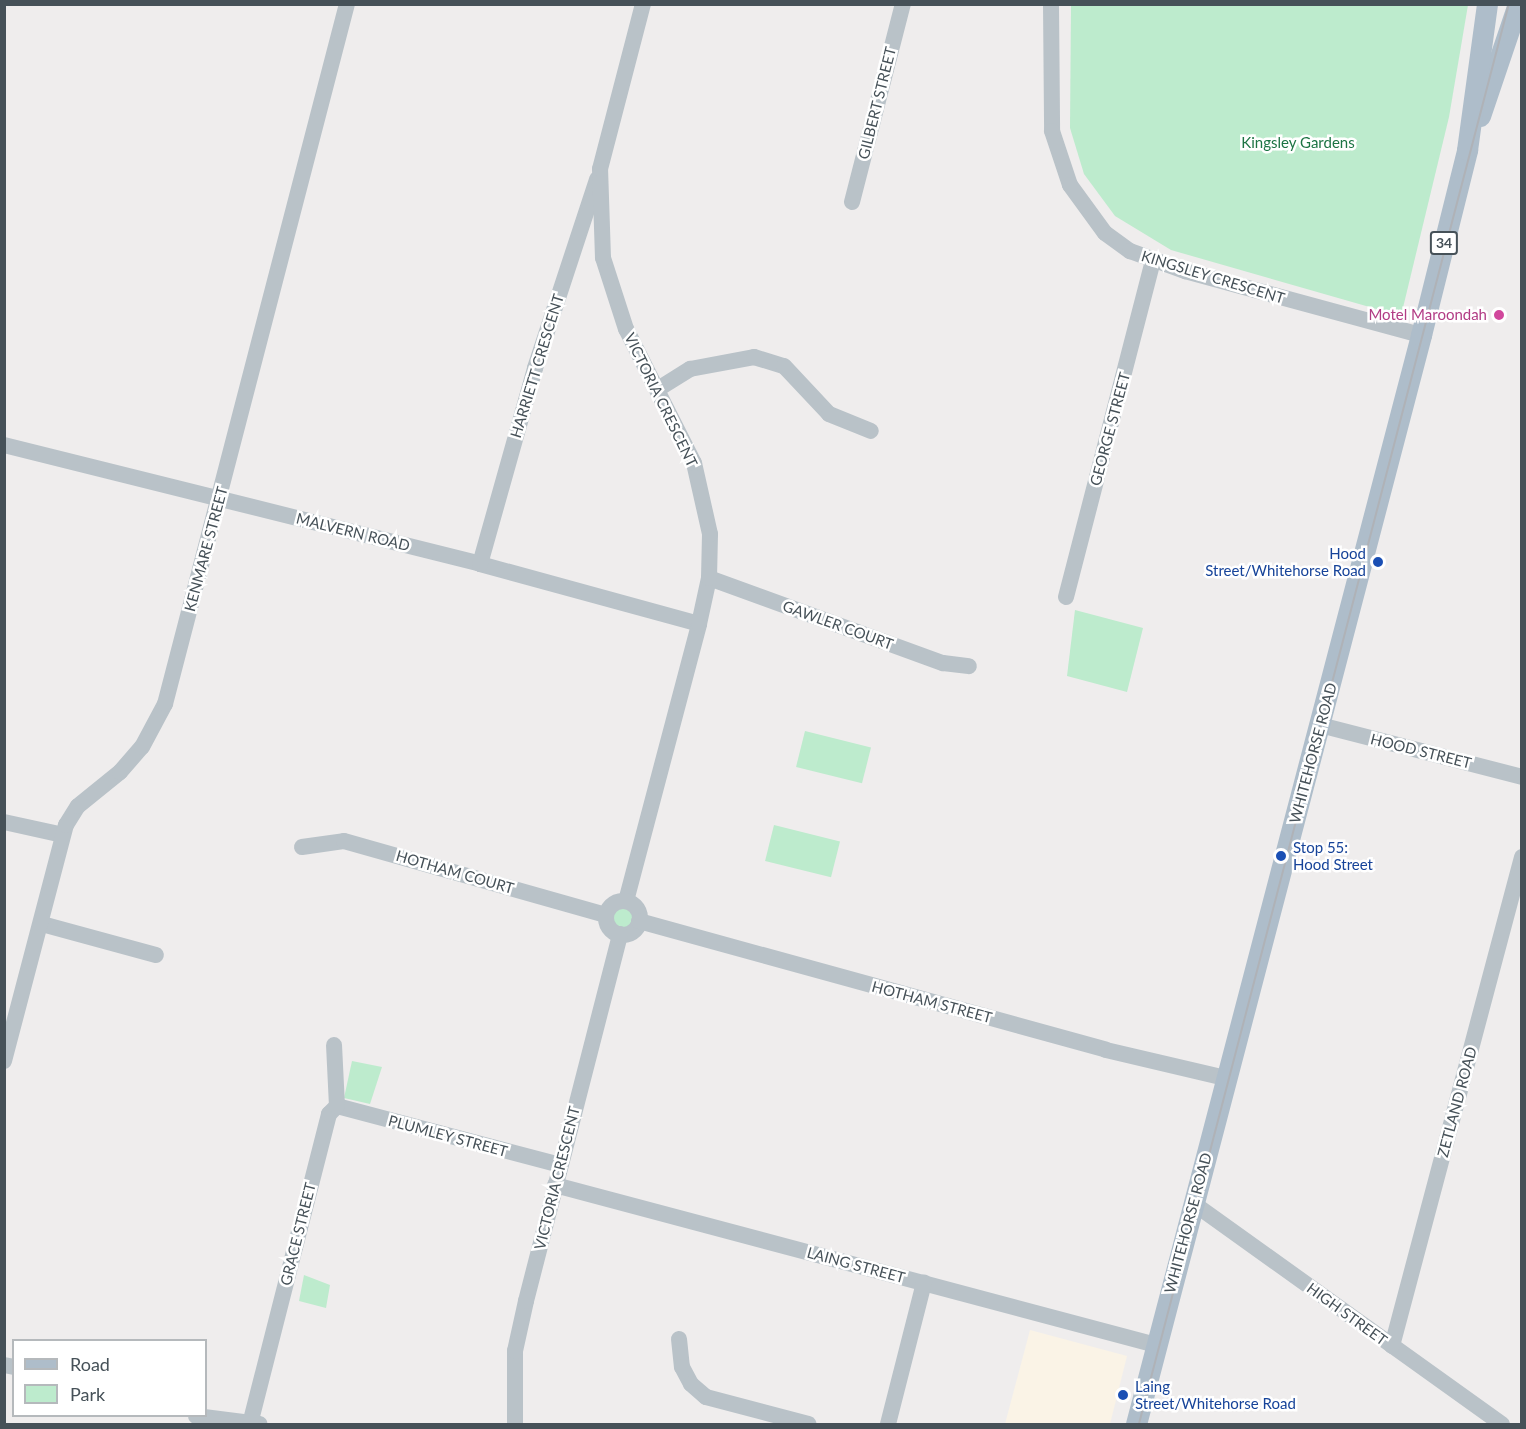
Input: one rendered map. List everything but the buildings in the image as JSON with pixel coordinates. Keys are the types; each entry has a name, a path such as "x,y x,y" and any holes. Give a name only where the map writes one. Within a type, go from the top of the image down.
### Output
{"main road":[{"name":"WHITEHORSE ROAD","path":"1467,150 1487,4"},
{"name":"WHITEHORSE ROAD","path":"1136,1425 1320,725 1467,150 1518,4"}],"street":[{"name":"KENMARE STREET","path":"4,1061 42,924 63,835 78,806 120,772 155,728 165,704 347,4"},
{"name":"VICTORIA CRESCENT","path":"626,901 699,624 709,578 710,534 693,463 626,329 603,258 600,169 643,4"},
{"name":"GILBERT STREET","path":"852,202 903,4"},
{"name":"KINGSLEY CRESCENT","path":"1052,4 1052,131 1058,159 1084,209 1105,233 1153,261 1421,335"},
{"name":"HARRIETT CRESCENT","path":"480,564 535,368 600,169"},
{"name":"GEORGE STREET","path":"1066,597 1153,261"},
{"path":"658,389 690,369 754,357 784,366 829,414 871,431"},
{"name":"MALVERN ROAD","path":"4,445 480,564 699,624"},
{"name":"GAWLER COURT","path":"709,578 943,663 969,666"},
{"name":"HOOD STREET","path":"1320,725 1521,777"},
{"path":"4,822 63,835"},
{"name":"HOTHAM COURT","path":"302,847 344,841 606,915"},
{"name":"ZETLAND ROAD","path":"1392,1346 1521,857"},
{"path":"626,901 637,908 639,921 632,931 620,934 609,927 606,915 613,904 626,901"},
{"name":"HOTHAM STREET","path":"639,921 1106,1050 1226,1078"},
{"path":"42,924 156,955"},
{"name":"VICTORIA CRESCENT","path":"515,1425 515,1351 620,934"},
{"name":"GRACE STREET","path":"254,1424 329,1114 337,1106 334,1045"},
{"name":"PLUMLEY STREET","path":"337,1106 560,1166"},
{"name":"LAING STREET","path":"555,1185 1156,1345"},
{"name":"HIGH STREET","path":"1193,1203 1502,1425"},
{"path":"888,1425 924,1283"},
{"path":"679,1339 682,1367 691,1384 706,1397 808,1425"},
{"path":"203,1417 254,1424"}],"shaded area":[{"path":"1030,1330 1127,1356 1110,1424 1005,1424"}],"green space":[{"name":"Kingsley Gardens","path":"1071,5 1468,5 1449,117 1401,316 1171,250 1115,216 1084,174 1070,128"},
{"path":"1075,610 1143,628 1127,692 1067,676"},
{"path":"805,731 871,747 862,783 796,767"},
{"path":"774,825 840,841 831,877 765,861"},
{"path":"622,907 630,910 633,918 630,926 622,929 614,926 611,918 614,910"},
{"path":"352,1061 382,1067 370,1104 344,1098"},
{"path":"304,1275 330,1285 326,1308 299,1301"}],"tram line":[{"path":"1139,1424 1509,4"}],"place":[{"name":"Motel Maroondah","path":"1499,315"},
{"name":"Hood Street/Whitehorse Road","path":"1378,562"},
{"name":"Stop 55: Hood Street","path":"1281,856"},
{"name":"Laing Street/Whitehorse Road","path":"1123,1395"}]}
